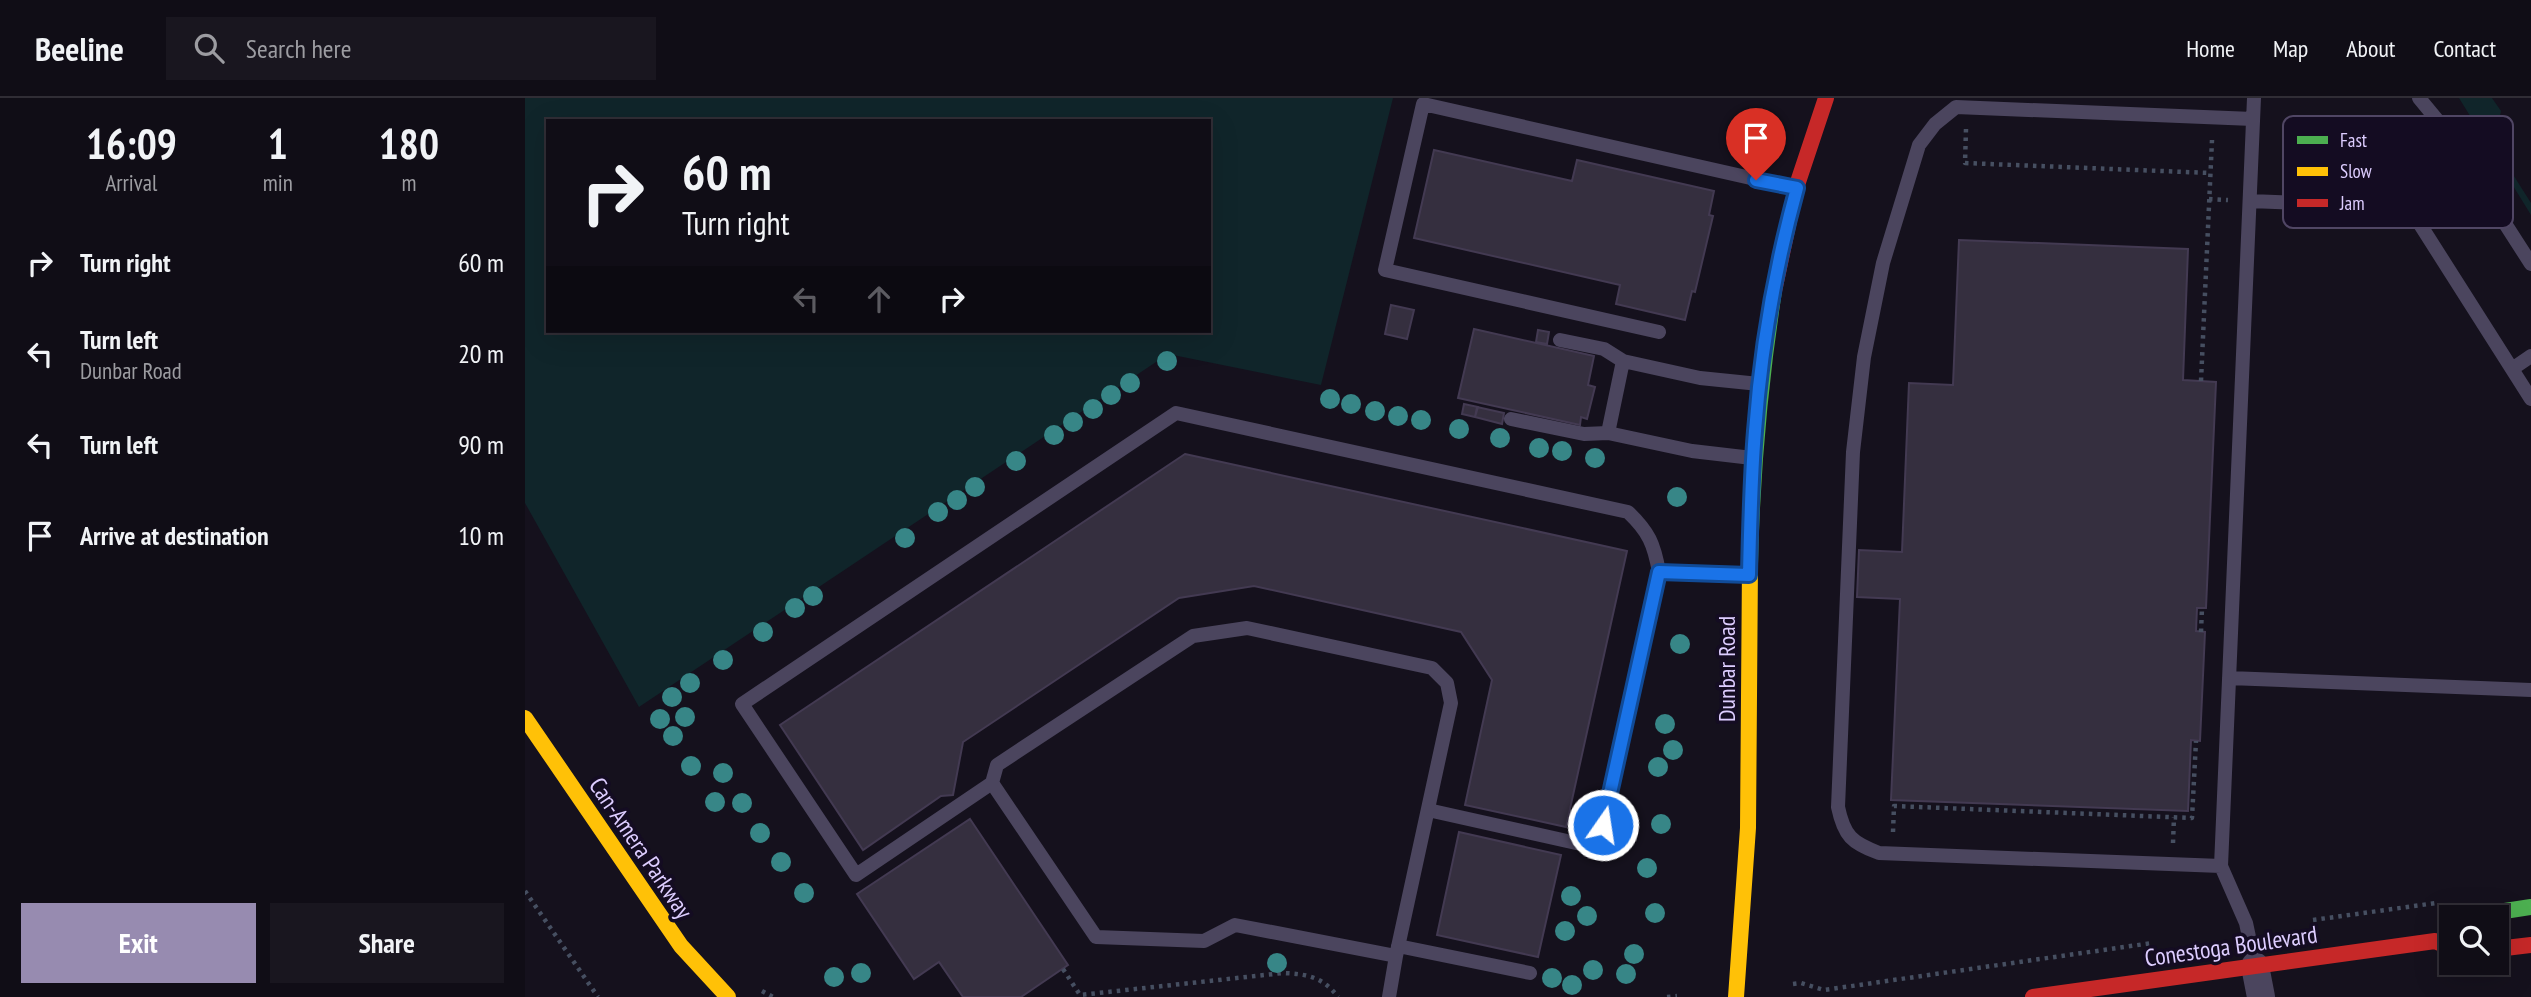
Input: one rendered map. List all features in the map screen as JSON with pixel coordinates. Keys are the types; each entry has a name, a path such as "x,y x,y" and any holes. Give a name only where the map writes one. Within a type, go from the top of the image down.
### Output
{"street":[{"name":"Dunbar Road","path":"1736,997 1748,831 1749,575 1753,458 1760,384 1766,327 1785,233 1808,147 1826,98"},
{"name":"Can-Amera Parkway","path":"525,718 681,946 728,997"},
{"path":"2509,910 2531,907"},
{"path":"2439,937 2435,940 2439,942"},
{"name":"Conestoga Boulevard","path":"2033,997 2435,940"},
{"path":"2509,948 2531,945"},
{"path":"2255,966 2261,997"}],"lane":[{"path":"2254,98 2221,866 2246,923 2255,966"},
{"path":"2419,98 2434,116"},
{"path":"1659,332 1385,270 1423,104 1797,188"},
{"path":"2221,866 1879,853 1858,845 1843,828 1838,807 1853,452 1864,357 1883,262 1919,145 1935,124 1956,107 2253,119"},
{"path":"2250,201 2283,202"},
{"path":"2422,228 2531,399"},
{"path":"2508,228 2531,264"},
{"path":"1560,340 1604,349 1623,361 1700,377 1760,384"},
{"path":"2512,369 2531,356"},
{"path":"1608,433 1623,361"},
{"path":"1389,997 1397,951 1451,703 1447,683 1432,668 1247,628 1193,636 997,765 992,783 856,875 742,704 1177,413 1628,512 1645,528 1655,549 1659,572 1603,825 1596,833 1576,843 1428,810"},
{"path":"1511,419 1584,434 1608,433 1692,451 1753,458"},
{"path":"1659,572 1749,575"},
{"path":"2229,678 2531,690"},
{"path":"992,783 1096,937 1204,942 1235,925 1530,973"}],"path":[{"path":"1967,107 1965,163 2210,173"},
{"path":"2201,381 2212,135"},
{"path":"2201,632 2202,608"},
{"path":"1893,834 1894,806 2192,818 2196,741"},
{"path":"525,891 598,997"},
{"path":"1793,985 1801,984 1824,990 2158,942"},
{"path":"1063,969 1080,995 1283,973 1308,974 1329,985 1338,997"},
{"path":"1667,997 1677,996"}],"green space":[{"path":"525,98 1393,98 1321,385 1168,354 639,707 525,503"},
{"path":"2459,98 2492,98 2501,111 2500,116 2470,116"},
{"path":"2513,174 2531,203 2531,215 2513,186"}],"building":[{"path":"1434,150 1572,181 1577,160 1714,191 1709,215 1713,216 1695,292 1692,291 1685,320 1616,304 1620,285 1414,238"},
{"path":"1959,240 2188,249 2183,380 2216,382 2206,608 2197,608 2196,631 2205,632 2200,741 2191,740 2188,811 1891,800 1900,599 1857,597 1859,550 1902,552 1909,383 1953,385"},
{"path":"1391,305 1414,310 1407,339 1385,334"},
{"path":"1474,329 1594,356 1588,385 1595,387 1587,419 1581,417 1580,425 1458,398"},
{"path":"1538,330 1549,332 1547,344 1536,342"},
{"path":"1464,404 1478,407 1475,417 1462,414"},
{"path":"1477,407 1504,413 1502,424 1475,417"},
{"path":"1185,454 1627,551 1566,827 1465,805 1492,680 1461,632 1254,586 1179,598 963,742 953,795 941,796 863,850 780,725"},
{"path":"970,819 1068,965 1021,997 963,997 939,962 914,979 857,894"},
{"path":"1459,832 1561,855 1538,957 1437,935"}],"traffic: fast":[{"path":"1750,564 1757,427 1774,291"},
{"path":"2509,910 2531,907"}],"traffic: slow":[{"path":"1736,997 1748,828 1750,564"},
{"path":"525,718 681,946 728,997"}],"traffic: jam":[{"path":"1774,291 1796,188 1826,98"},
{"path":"2033,997 2435,941 2439,943"},
{"path":"2509,948 2531,945"}],"route":[{"path":"1603,825 1659,572 1749,575 1755,430 1766,327 1797,188 1756,180"}]}
